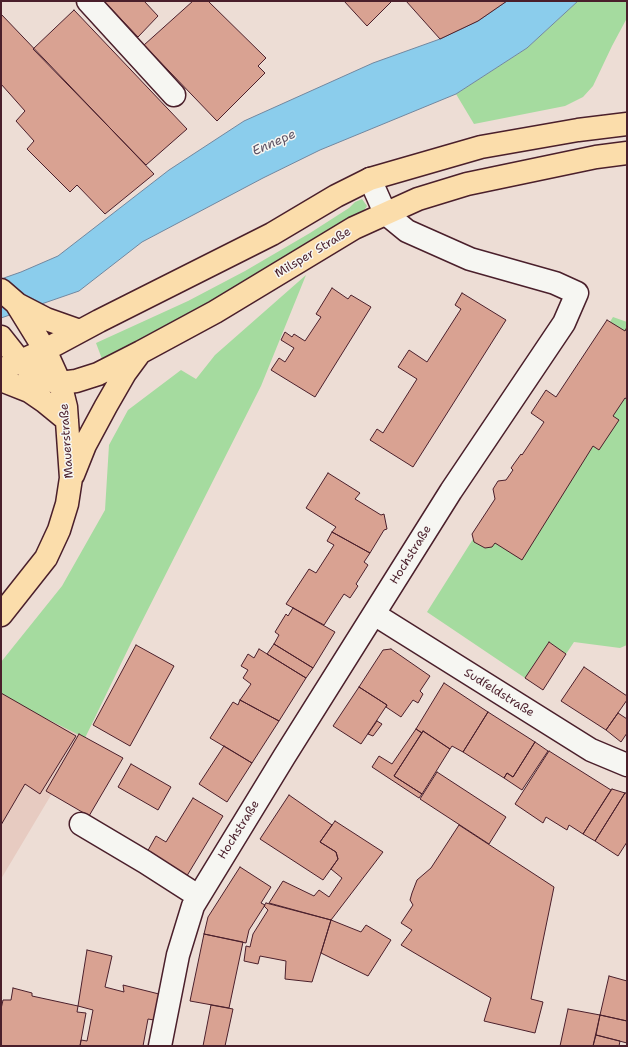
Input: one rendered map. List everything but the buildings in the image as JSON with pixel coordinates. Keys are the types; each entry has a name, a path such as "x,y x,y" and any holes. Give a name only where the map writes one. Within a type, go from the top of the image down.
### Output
{"main road":[{"path":"11,366 272,234 336,196 370,179 481,147 578,130 627,124"},
{"name":"Milsper Straße","path":"4,341 11,366 31,371 45,380 60,383 76,381 98,374 141,352 215,312 354,228 418,199 467,184 596,157 627,153"},
{"name":"Mauerstraße","path":"1,615 46,558 59,530 67,504 71,478 66,407 60,383 45,350 39,324 9,297"},
{"path":"39,324 80,331"},
{"path":"71,478 85,445 106,406 141,352"},
{"path":"1,380 29,391 45,402 66,420"}],"street":[{"path":"88,1 174,95"},
{"name":"Hochstraße","path":"160,1046 178,955 192,906 451,491 564,323 577,293 555,283 470,258 407,231 385,213 370,179"},
{"name":"Sudfeldstraße","path":"374,614 591,750 627,765"},
{"path":"81,824 198,896"}],"shaded area":[{"path":"1,696 85,738 1,879"}],"green space":[{"path":"578,1 627,1 627,18 593,86 583,97 565,106 474,124 456,94 527,48"},
{"path":"362,199 367,206 363,212 201,308 102,359 96,343 188,301 245,271 310,233 349,208 355,202"},
{"path":"306,275 261,386 132,641 85,738 1,696 1,662 62,586 105,510 109,445 128,410 181,370 196,379 215,355"},
{"path":"613,317 627,322 627,645 620,648 574,642 566,654 549,642 525,678 427,612"}],"water":[{"name":"Ennepe","path":"507,1 578,1 527,48 456,94 320,150 263,178 142,242 79,291 1,318 1,279 58,256 169,170 244,121 373,63 440,39 478,21"}]}
